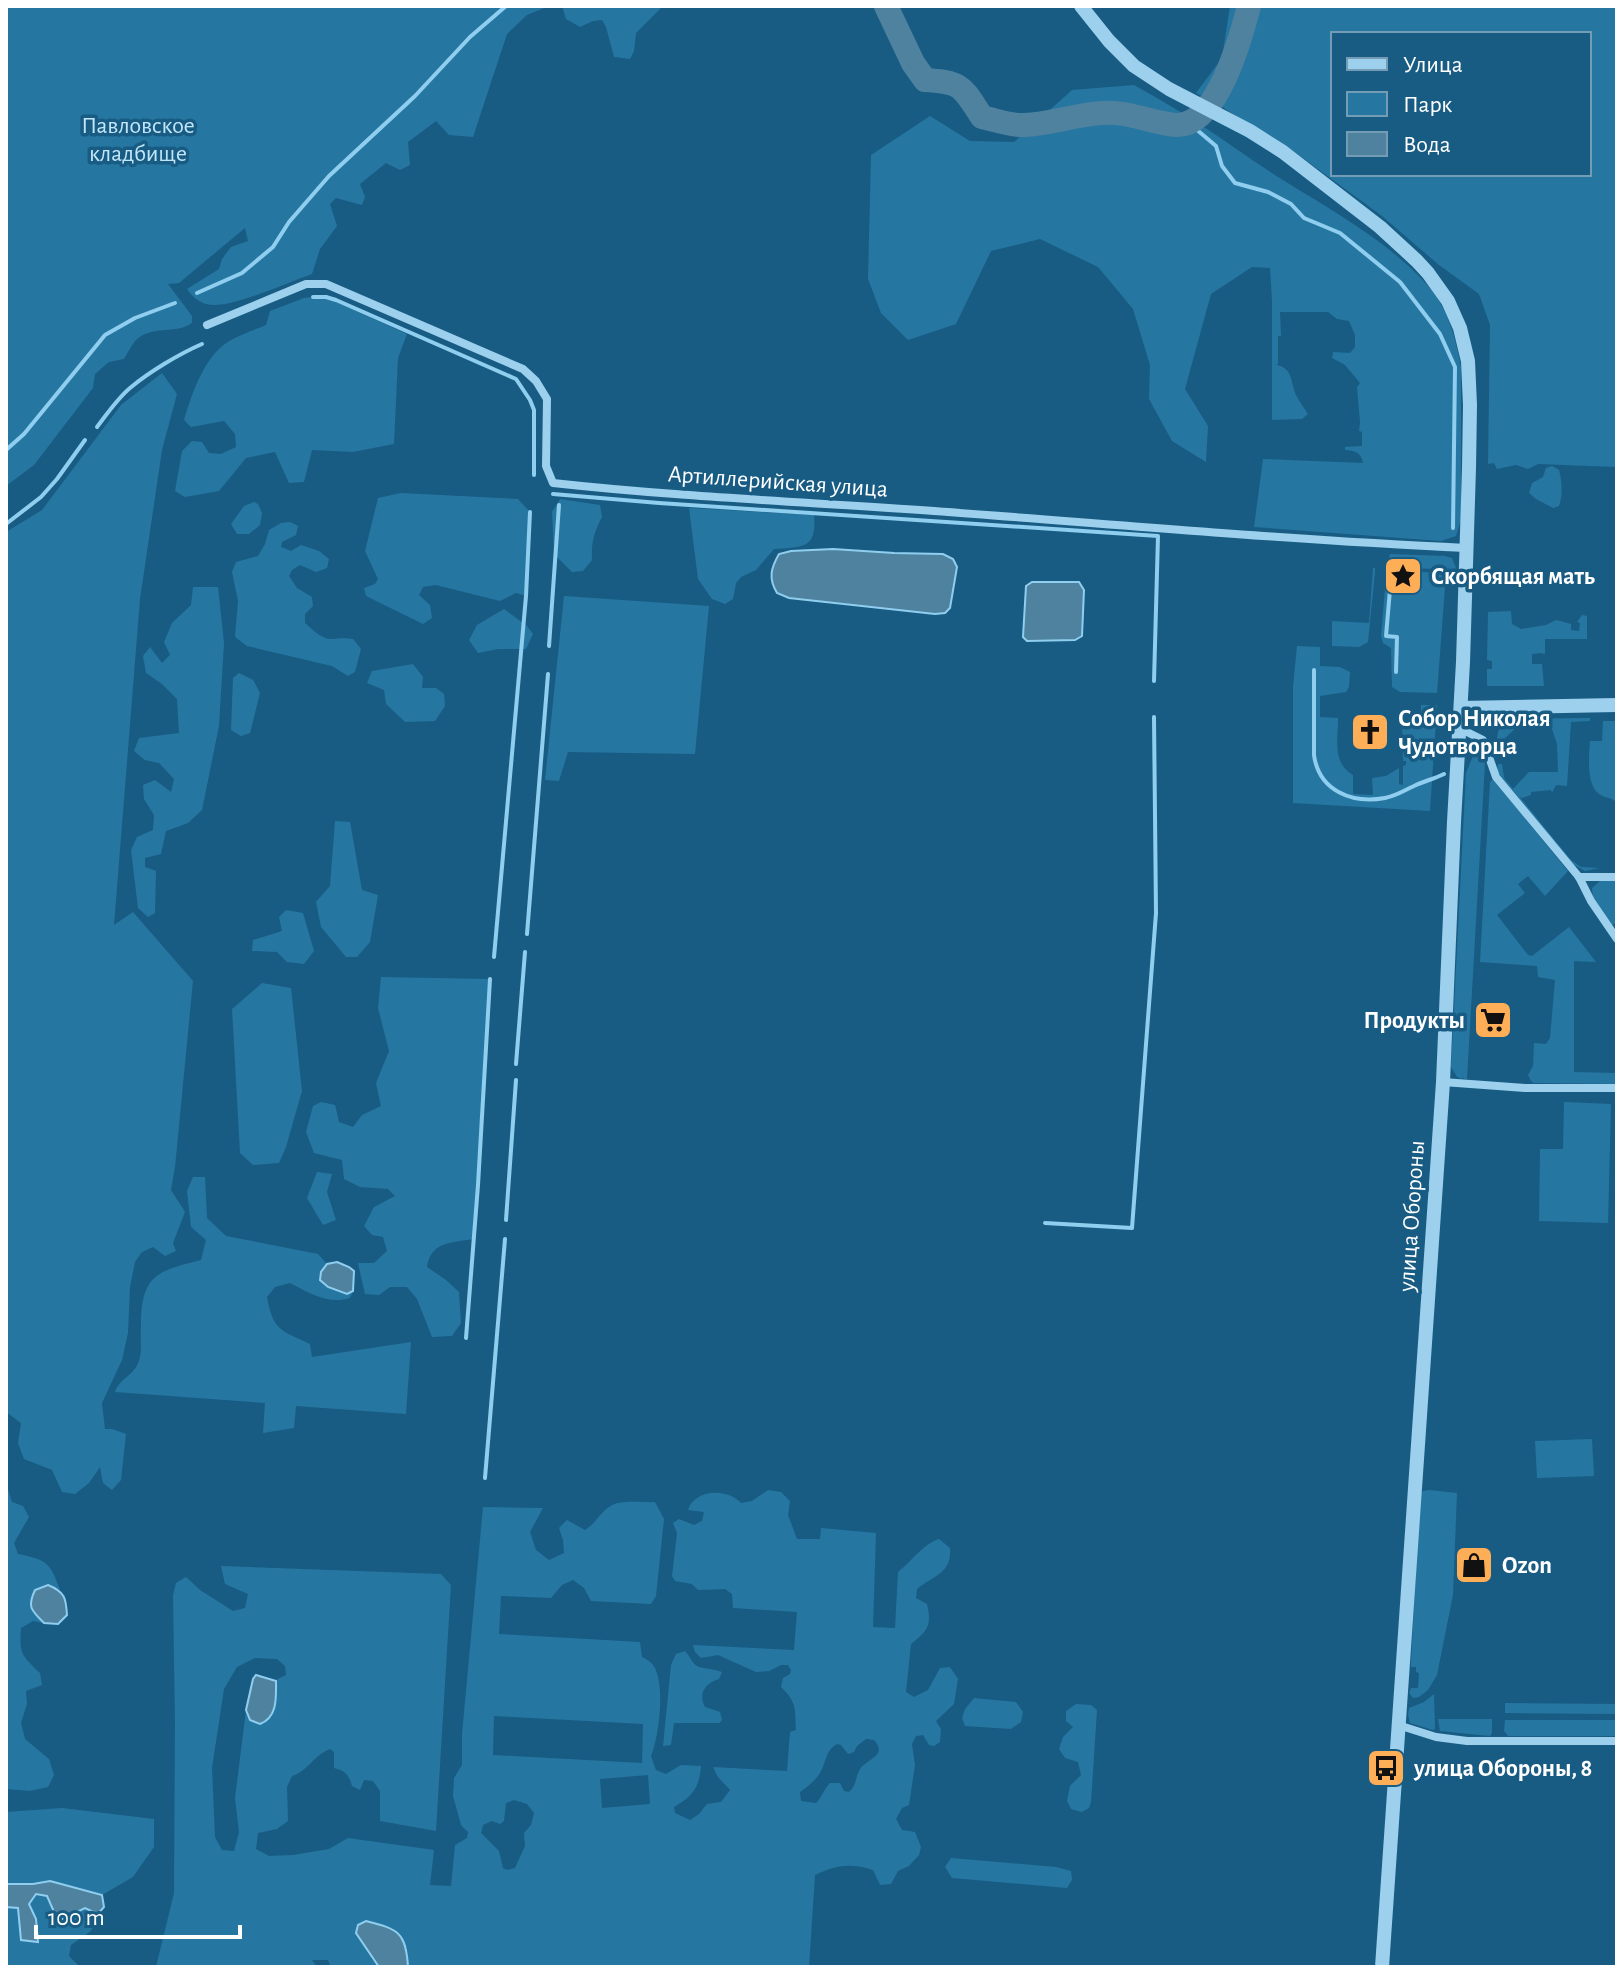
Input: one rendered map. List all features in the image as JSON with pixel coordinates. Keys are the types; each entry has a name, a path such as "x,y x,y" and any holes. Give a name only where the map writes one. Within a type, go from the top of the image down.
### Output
{"street":[{"name":"улица Обороны","path":"1081,6 1124,58 1145,75 1283,152 1380,227 1417,261 1442,292 1460,328 1468,361 1469,468 1461,708 1443,1082 1382,1967"},
{"name":"Артиллерийская улица","path":"207,325 306,284 326,284 523,369 536,381 547,399 546,466 553,483 667,495 891,508 1248,536 1466,548"},
{"path":"1461,708 1617,705"},
{"path":"1459,728 1483,740 1496,777 1579,877 1617,939"},
{"path":"1579,877 1617,877"},
{"path":"1443,1082 1525,1088 1617,1088"},
{"path":"1398,1725 1436,1737 1467,1741 1617,1741"}],"green space":[{"name":"Павловское кладбище","path":"6,6 549,6 527,15 507,34 473,137 449,135 436,121 408,142 410,165 400,170 386,163 360,184 365,197 362,205 336,198 330,204 337,226 320,249 312,274 224,304 199,301 187,289 219,269 231,247 248,241 245,228 179,283 168,284 192,316 192,323 142,336 135,341 124,359 109,362 95,374 93,388 34,465 6,486"},
{"path":"562,6 663,6 636,33 630,59 614,57 602,20 580,27 566,19"},
{"path":"1230,6 1617,6 1617,467 1538,464 1528,469 1516,465 1497,469 1494,463 1488,464 1490,325 1479,294 1439,265 1382,216 1289,148 1196,93 1222,58"},
{"path":"1134,85 1189,117 1361,229 1397,256 1430,288 1450,325 1461,367 1461,520 1456,536 1441,541 1254,527 1263,459 1363,463 1357,453 1345,450 1345,447 1362,446 1357,387 1360,383 1345,365 1332,358 1333,352 1350,353 1355,347 1355,335 1349,321 1337,319 1328,312 1280,312 1277,365 1289,373 1297,397 1308,414 1302,419 1272,420 1270,268 1252,267 1211,294 1185,389 1208,426 1206,462 1172,441 1149,399 1150,365 1133,309 1098,267 1040,239 991,251 956,324 908,340 881,313 868,279 871,155 930,116 970,141 1014,142 1072,90"},
{"path":"323,296 407,334 398,358 394,444 353,452 312,450 304,482 289,483 275,452 246,458 219,491 185,497 175,491 182,451 192,441 202,442 209,453 221,454 236,447 235,434 224,421 191,427 184,420 207,364 231,340 266,325 270,311 304,298"},
{"path":"162,373 177,394 162,450 140,599 114,925 133,912 193,981 171,1190 185,1212 173,1243 176,1251 165,1256 153,1247 142,1252 135,1262 122,1360 102,1403 105,1429 126,1434 121,1480 112,1490 103,1483 100,1467 89,1483 75,1494 62,1492 52,1470 24,1459 18,1443 21,1423 6,1412 6,532 42,510 121,405"},
{"path":"1552,466 1559,470 1562,488 1559,506 1553,508 1529,493 1532,483 1543,477 1546,468"},
{"path":"401,493 518,499 530,512 526,596 516,593 500,601 436,585 423,587 419,595 430,605 432,618 423,624 366,596 364,588 375,584 378,579 365,551 378,498"},
{"path":"560,499 600,505 602,517 594,538 592,560 583,571 572,572 554,554 552,512"},
{"path":"254,502 262,513 260,525 249,534 237,534 231,524 244,506"},
{"path":"689,508 814,515 813,534 806,544 774,549 756,570 741,577 736,583 733,599 725,604 712,599 698,579"},
{"path":"290,522 298,526 296,535 282,542 281,547 291,551 301,545 319,551 329,559 327,568 316,572 300,565 289,576 297,588 312,597 313,606 305,614 305,623 325,638 353,639 361,649 355,672 348,676 332,666 247,646 235,637 238,601 232,572 236,562 258,556 269,530"},
{"path":"1390,554 1445,556 1452,558 1456,568 1404,566 1388,562"},
{"path":"1373,568 1368,642 1359,647 1332,646 1332,621 1369,623"},
{"path":"1390,569 1446,574 1437,693 1400,692 1392,687 1391,648 1383,643 1381,636 1385,589 1390,587 1391,578 1404,578 1405,575 1391,573"},
{"path":"193,587 218,587 224,643 219,726 202,810 188,823 166,831 161,854 145,858 145,867 156,871 155,913 148,917 138,908 131,850 137,837 153,830 154,815 144,799 143,785 155,780 171,792 174,779 159,763 145,760 134,751 139,738 179,733 177,699 146,673 143,656 150,647 162,663 170,655 164,642 172,623 191,605"},
{"path":"564,596 709,606 695,754 568,752 559,781 545,780"},
{"path":"504,609 533,634 526,649 478,653 469,640 477,625"},
{"path":"1511,611 1512,624 1521,629 1556,620 1571,624 1571,630 1579,631 1580,623 1577,622 1582,615 1587,616 1587,639 1545,639 1545,654 1532,654 1532,664 1542,664 1544,686 1487,685 1487,669 1492,669 1492,661 1487,660 1488,612"},
{"path":"1297,646 1320,647 1320,666 1340,667 1350,672 1346,692 1320,696 1320,717 1338,718 1339,757 1346,770 1353,775 1353,794 1373,795 1372,778 1386,776 1399,768 1399,784 1403,785 1406,761 1403,761 1402,721 1421,718 1421,705 1437,705 1430,811 1293,803 1293,687"},
{"path":"413,664 423,677 422,688 436,688 444,694 445,706 435,721 405,722 386,704 384,690 367,683 372,671"},
{"path":"239,673 253,680 260,693 250,733 241,736 231,730 233,678"},
{"path":"1590,718 1590,721 1571,722 1567,786 1556,785 1552,793 1551,790 1531,792 1531,795 1522,798 1519,796 1571,860 1581,867 1600,868 1585,871 1569,862 1497,771 1498,764 1502,764 1504,778 1513,789 1529,772 1558,772 1552,722 1520,724 1502,741 1497,741 1500,728 1508,719"},
{"path":"1603,721 1617,721 1617,803 1599,794 1590,777 1590,741 1602,741"},
{"path":"1481,755 1485,763 1467,1079 1462,1079 1451,1067 1466,773 1473,756"},
{"path":"1493,779 1568,871 1545,896 1528,876 1518,884 1525,893 1497,915 1528,955 1532,956 1569,927 1596,962 1574,961 1574,1072 1617,1073 1617,1084 1531,1081 1528,1075 1533,1066 1534,1043 1546,1044 1550,1038 1555,980 1538,977 1537,966 1480,962 1490,782"},
{"path":"335,821 350,822 362,890 378,895 370,942 357,957 346,957 321,927 316,902 330,886"},
{"path":"1601,880 1617,880 1617,922 1611,926 1593,898 1592,888"},
{"path":"286,910 303,913 314,951 304,964 287,962 277,952 252,951 253,940 282,931 279,917"},
{"path":"381,977 490,979 473,1239 438,1248 429,1258 427,1267 459,1292 461,1323 452,1336 432,1337 417,1299 407,1287 390,1287 379,1295 365,1294 358,1263 374,1263 387,1251 383,1237 372,1235 364,1226 374,1207 395,1196 388,1189 360,1187 344,1179 342,1160 314,1153 306,1132 313,1106 321,1102 335,1105 339,1122 353,1127 362,1115 381,1106 376,1083 389,1051 378,1008"},
{"path":"262,983 291,988 302,1091 279,1163 253,1165 240,1153 232,1009"},
{"path":"1564,1102 1611,1104 1608,1223 1539,1221 1540,1149 1563,1149"},
{"path":"317,1172 332,1174 327,1192 336,1220 323,1225 307,1198"},
{"path":"193,1177 205,1177 207,1218 226,1236 318,1254 327,1264 321,1272 328,1287 347,1294 353,1291 350,1298 334,1300 319,1297 290,1283 275,1287 267,1297 276,1323 285,1332 310,1344 312,1357 411,1342 406,1414 296,1406 294,1428 263,1433 265,1403 115,1392 140,1357 142,1308 148,1285 163,1272 201,1260 206,1240 191,1227 187,1191"},
{"path":"1592,1439 1594,1476 1537,1478 1535,1441"},
{"path":"6,1483 12,1502 23,1506 29,1517 14,1543 18,1554 46,1564 60,1590 48,1586 32,1610 44,1623 33,1621 21,1628 23,1654 40,1673 42,1685 26,1691 27,1704 21,1723 25,1739 49,1759 54,1775 48,1787 30,1791 6,1789"},
{"path":"768,1490 781,1492 790,1501 788,1515 797,1539 820,1539 821,1528 876,1533 873,1627 895,1628 898,1572 933,1541 939,1539 950,1548 945,1569 917,1589 916,1598 927,1604 929,1622 925,1631 911,1644 906,1692 914,1697 928,1690 940,1668 950,1667 958,1679 954,1704 936,1721 941,1729 940,1742 929,1745 923,1735 916,1736 912,1744 915,1765 909,1805 902,1808 896,1819 902,1830 915,1832 921,1847 919,1855 909,1866 898,1871 891,1884 880,1885 873,1870 857,1866 837,1867 815,1875 809,1967 408,1967 407,1947 371,1958 379,1967 331,1967 328,1960 312,1960 317,1967 156,1967 174,1893 173,1595 176,1583 186,1577 233,1611 245,1608 248,1594 225,1584 221,1566 441,1574 451,1585 436,1831 380,1821 380,1791 373,1781 364,1780 360,1790 352,1786 346,1774 334,1768 334,1752 330,1749 292,1776 287,1787 288,1821 277,1829 258,1833 256,1849 269,1856 293,1855 329,1849 348,1838 434,1850 430,1885 451,1886 455,1845 467,1838 468,1832 461,1825 453,1796 454,1778 462,1765 462,1734 483,1507 543,1508 530,1532 536,1550 549,1560 564,1553 559,1528 567,1520 585,1530 614,1505 655,1502 664,1519 656,1596 651,1604 591,1601 584,1588 573,1580 562,1585 551,1598 501,1596 499,1634 640,1642 642,1657 653,1665 659,1684 659,1723 651,1756 656,1770 666,1774 681,1765 701,1766 694,1791 674,1807 675,1813 690,1820 707,1804 721,1802 730,1790 713,1767 787,1771 790,1732 796,1730 793,1702 781,1687 783,1678 790,1674 788,1665 756,1672 718,1655 701,1658 693,1645 794,1650 797,1612 733,1608 732,1594 725,1589 698,1590 692,1584 675,1581 672,1576 677,1533 673,1523 679,1519 694,1525 702,1521 704,1512 688,1510 697,1498 720,1493 741,1503 752,1501","holes":["255,1658 277,1659 285,1666 286,1675 276,1680 256,1675 253,1679 235,1798 239,1832 234,1851 222,1850 215,1837 212,1768 224,1689 237,1667","494,1716 643,1724 642,1763 493,1755","866,1739 875,1741 879,1748 873,1758 862,1766 849,1792 844,1791 840,1783 830,1783 816,1803 801,1801 800,1792 818,1776 833,1747 841,1745 848,1754 854,1752","648,1775 650,1804 602,1808 600,1779","514,1800 527,1804 534,1813 531,1825 524,1833 525,1846 515,1868 507,1870 503,1868 499,1851 481,1833 483,1825 504,1821 506,1803"]},
{"path":"1429,1490 1457,1493 1453,1595 1437,1675 1428,1690 1413,1698 1409,1693 1411,1688 1418,1688 1419,1673 1416,1667 1411,1667 1411,1662 1420,1495"},
{"path":"685,1651 697,1666 722,1672 719,1679 707,1686 702,1697 705,1707 720,1712 722,1720 719,1723 674,1723 671,1745 663,1746 671,1665 676,1654"},
{"path":"1434,1694 1435,1729 1410,1723 1409,1708"},
{"path":"974,1698 1016,1702 1023,1712 1021,1722 1011,1729 965,1726 962,1718"},
{"path":"1505,1703 1617,1704 1617,1714 1505,1713"},
{"path":"1076,1704 1091,1705 1097,1710 1091,1802 1089,1808 1082,1812 1071,1809 1067,1801 1070,1786 1081,1775 1078,1762 1065,1758 1059,1749 1063,1737 1073,1727 1066,1721 1066,1711"},
{"path":"1438,1719 1492,1719 1492,1733 1490,1736 1440,1731"},
{"path":"1505,1720 1617,1720 1617,1736 1508,1736 1504,1731"},
{"path":"62,1808 154,1819 154,1847 133,1877 102,1895 50,1881 6,1884 6,1812"},
{"path":"951,1858 1056,1867 1071,1871 1072,1880 1067,1888 952,1878 945,1867"},
{"path":"36,1894 47,1895 58,1920 86,1908 98,1914 91,1931 71,1945 69,1956 80,1967 6,1967 6,1907 18,1907 37,1942 36,1919 29,1904"}],"water":[{"path":"833,549 943,554 953,559 957,567 950,608 945,613 935,614 789,598 777,593 772,583 772,573 779,554"},
{"path":"1032,582 1079,582 1084,590 1082,636 1075,640 1027,641 1023,637 1026,586"},
{"path":"337,1262 354,1271 353,1291 347,1294 328,1287 320,1280 327,1264"},
{"path":"48,1585 58,1590 65,1600 67,1615 58,1624 44,1623 32,1608 35,1590"},
{"path":"256,1675 276,1681 273,1712 260,1724 250,1720 246,1710"},
{"path":"50,1881 102,1895 104,1907 98,1914 85,1908 58,1921 47,1896 36,1894 29,1904 36,1919 38,1942 21,1940 18,1908 6,1907 6,1884"},
{"path":"366,1921 398,1934 405,1946 408,1967 379,1967 356,1933 358,1925"}],"waterway":[{"path":"197,293 242,273 273,247 289,222 329,176 415,96 470,37 506,6"},
{"path":"886,6 913,63 925,80 947,82 960,88 982,117 1019,125 1103,113 1176,125 1191,122 1204,112 1225,78 1249,6"},
{"path":"1190,124 1216,146 1222,166 1235,183 1268,192 1291,204 1304,218 1340,233 1400,282 1440,334 1455,367 1453,528"},
{"path":"313,297 336,300 516,379 534,410 534,475"},
{"path":"6,450 24,434 105,335 135,318 175,303"},
{"path":"97,427 121,397 138,382 202,344"},
{"path":"6,524 41,497 85,440"},
{"path":"553,494 1158,536 1154,681"},
{"path":"549,646 559,505"},
{"path":"494,957 526,596 530,512"},
{"path":"1391,578 1386,636 1397,637 1396,672"},
{"path":"1314,670 1314,755 1317,767 1330,786 1349,797 1385,798 1444,774"},
{"path":"527,934 548,674"},
{"path":"1045,1223 1132,1228 1156,913 1154,717"},
{"path":"516,1064 525,952"},
{"path":"466,1338 490,979"},
{"path":"506,1220 516,1080"},
{"path":"485,1478 505,1239"}],"place":[{"name":"Скорбящая мать","path":"1403,576"},
{"name":"Собор Николая Чудотворца","path":"1370,732"},
{"name":"Продукты","path":"1493,1020"},
{"name":"Ozon","path":"1474,1565"},
{"name":"улица Обороны, 8","path":"1386,1768"}]}
